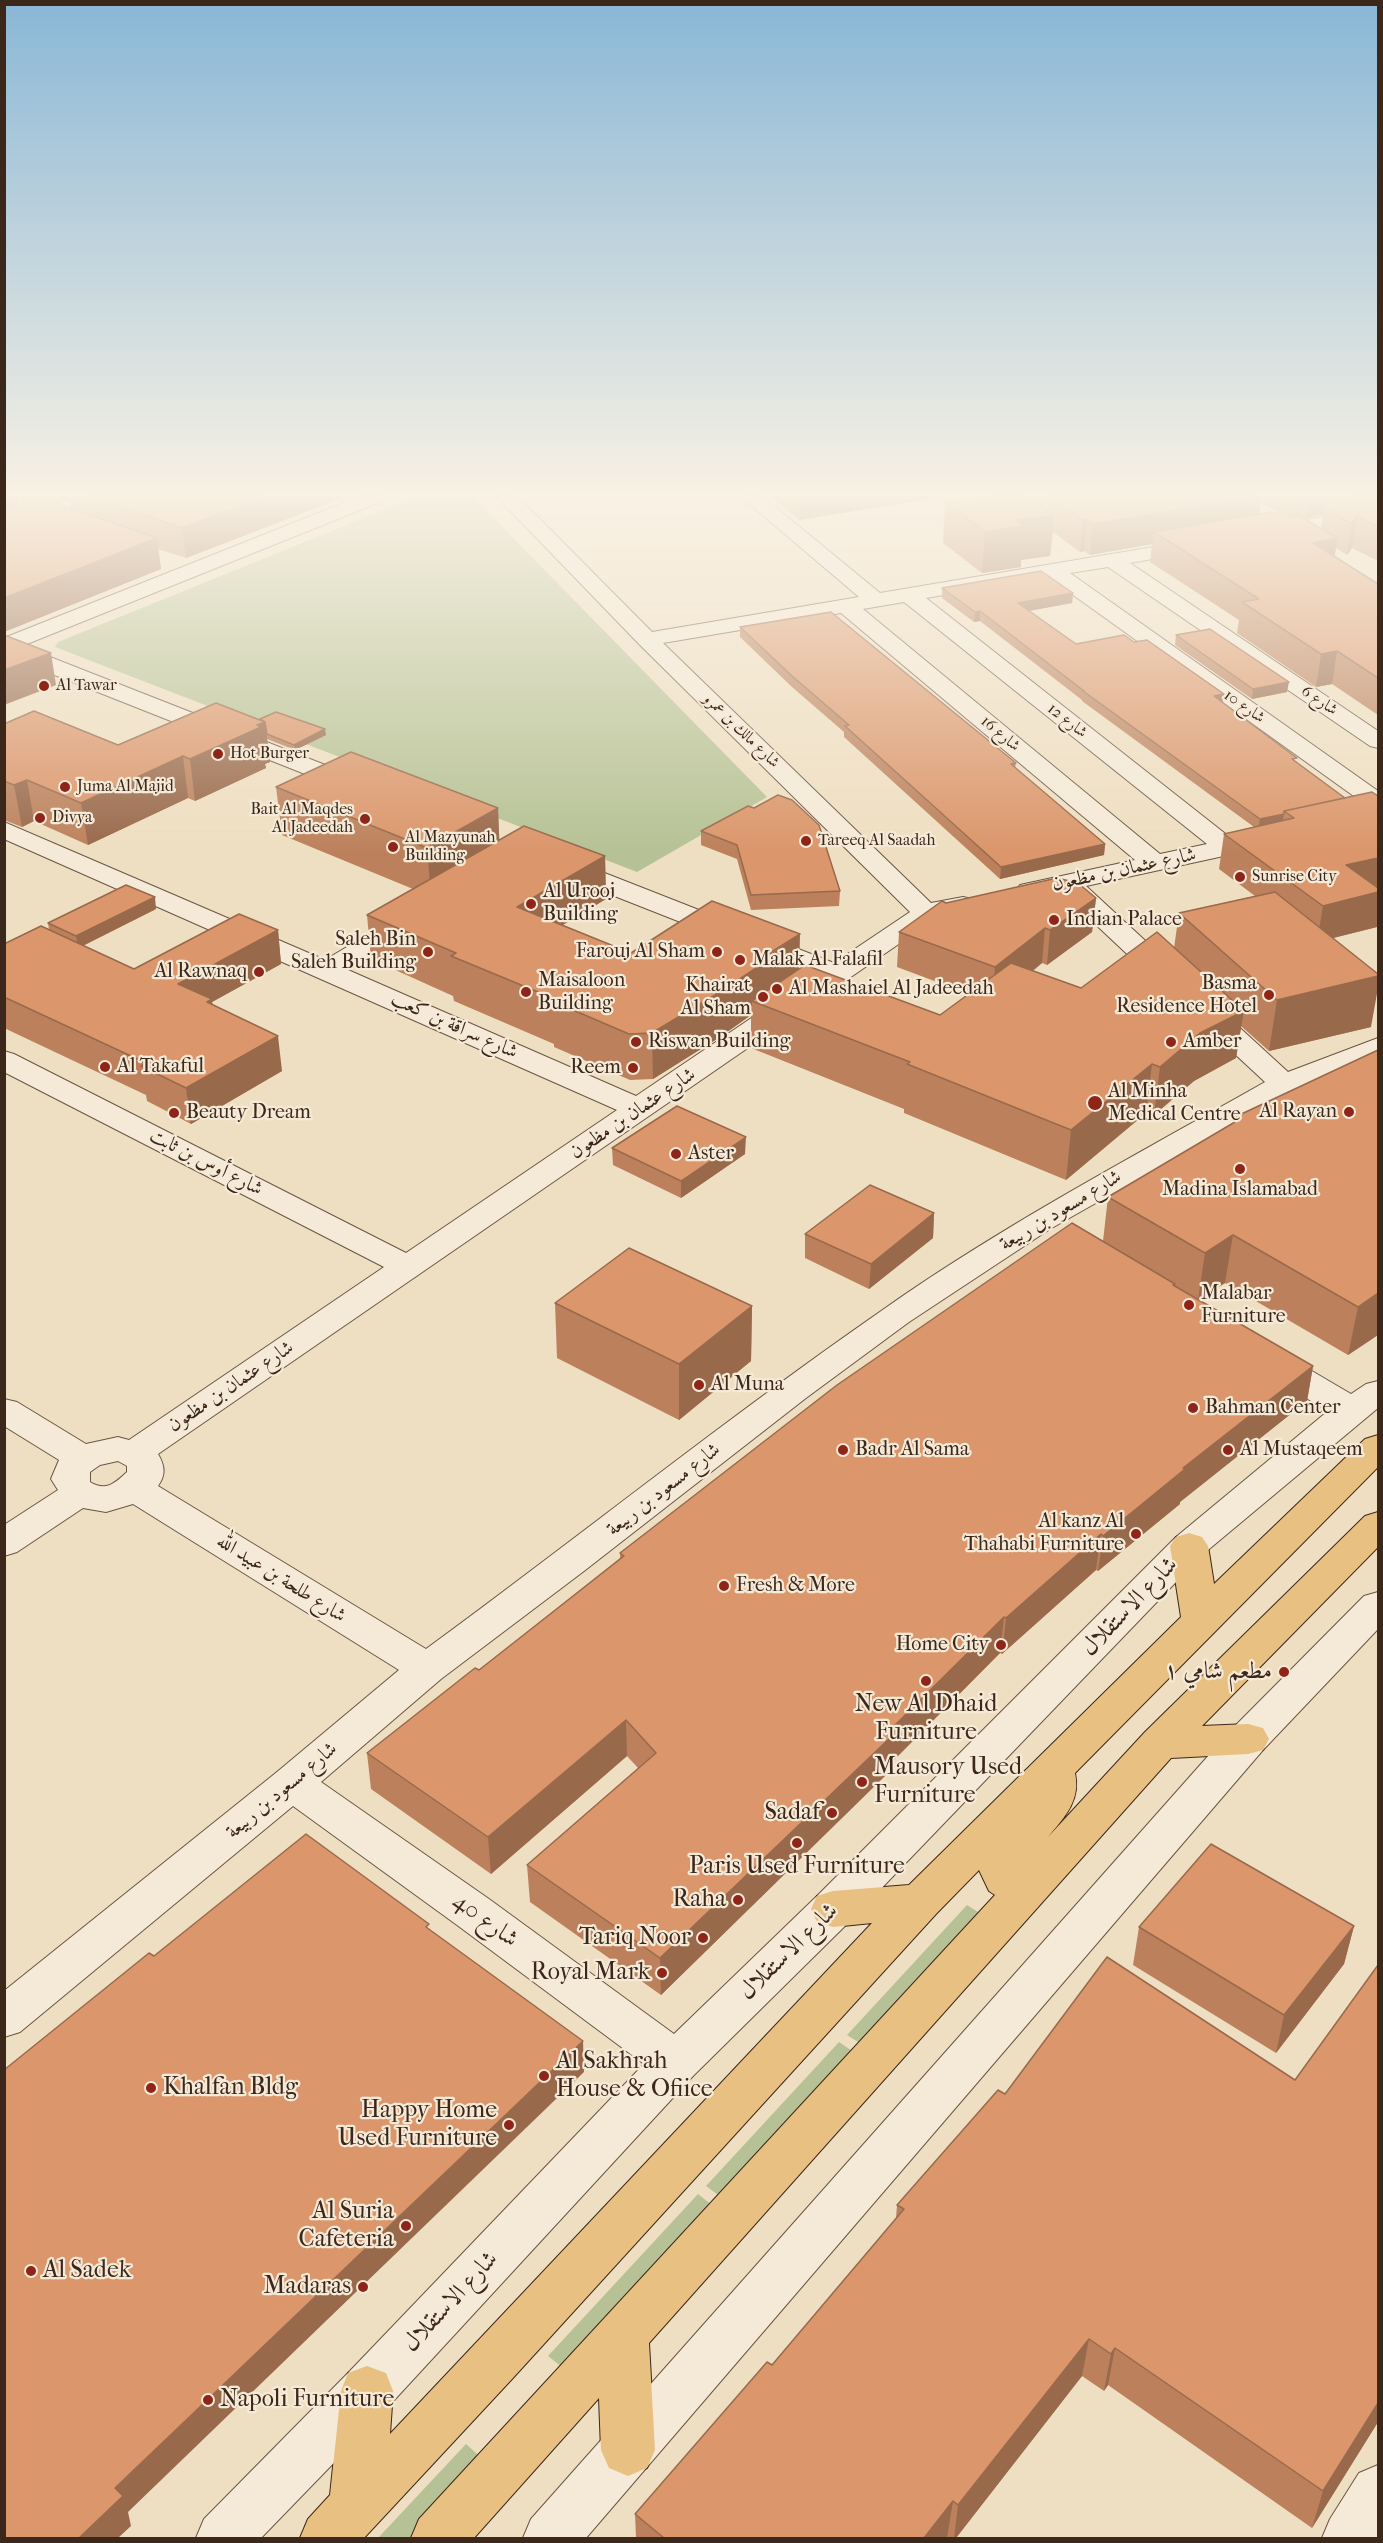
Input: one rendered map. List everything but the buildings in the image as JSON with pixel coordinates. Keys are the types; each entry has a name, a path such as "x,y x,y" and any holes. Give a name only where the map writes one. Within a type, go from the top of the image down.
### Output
{"main road":[{"path":"341,2523 495,2362 920,1902 1201,1620 1378,1447"},
{"path":"438,2538 1160,1743 1378,1525"},
{"path":"1189,1546 1201,1620"},
{"path":"1160,1743 1248,1739"},
{"path":"1038,1877 1027,1884 1017,1885 1006,1881 1001,1874 1000,1866 1050,1805 1057,1787 1053,1768"},
{"path":"833,1909 920,1902"},
{"path":"623,2334 628,2450"},
{"path":"341,2523 367,2391"}],"street":[{"path":"4,646 81,615"},
{"name":"شارع مالك بن عمرو","path":"623,615 927,914"},
{"path":"647,639 789,615"},
{"name":"شارع 16","path":"857,615 1155,863"},
{"name":"شارع 12","path":"934,615 1227,848"},
{"name":"شارع 10","path":"1128,615 1378,802"},
{"name":"شارع 6","path":"1192,615 1378,741"},
{"path":"4,646 380,794"},
{"name":"شارع سراقة بن كعب","path":"4,829 640,1109"},
{"name":"شارع عثمان بن مظعون","path":"135,1471 407,1266 927,914 1293,833"},
{"path":"539,857 837,974"},
{"path":"1066,882 1284,1084"},
{"path":"328,970 428,912"},
{"name":"شارع مسعود بن ربيعة","path":"4,2018 292,1783 427,1669 571,1562 794,1390 897,1315 1053,1231 1284,1084 1378,1047"},
{"name":"شارع أوس بن ثابت","path":"4,1060 407,1266"},
{"path":"1242,1344 1365,1401"},
{"name":"شارع الاستقلال","path":"223,2538 367,2391 676,2062 833,1909 1189,1546 1365,1401"},
{"path":"4,1410 82,1458"},
{"path":"118,1449 135,1471 118,1497 96,1500 78,1494 71,1486 69,1477 73,1467 82,1458 99,1451 118,1449"},
{"name":"شارع طلحة بن عبيد الله","path":"135,1471 427,1669"},
{"path":"4,1544 78,1494"},
{"path":"550,2538 1248,1739 1377,1609"},
{"name":"شارع 40","path":"292,1783 473,1912 676,2062"},
{"path":"1349,2538 1378,2492"}],"green space":[{"path":"125,615 588,615 767,797 637,872 55,647 58,642"},
{"path":"967,1905 986,1917 866,2047 847,2035"},
{"path":"839,2042 858,2055 725,2200 706,2186"},
{"path":"698,2194 717,2209 567,2371 548,2356"},
{"path":"466,2444 485,2461 414,2538 378,2538"}],"place":[{"name":"Al Tawar","path":"44,686"},
{"name":"Hot Burger","path":"218,754"},
{"name":"Juma Al Majid","path":"65,787"},
{"name":"Divya","path":"40,818"},
{"name":"Bait Al Maqdes Al Jadeedah","path":"365,819"},
{"name":"Tareeq Al Saadah","path":"806,841"},
{"name":"Al Mazyunah Building","path":"393,847"},
{"name":"Sunrise City","path":"1240,877"},
{"name":"Al Urooj Building","path":"531,904"},
{"name":"Indian Palace","path":"1054,920"},
{"name":"Saleh Bin Saleh Building","path":"428,952"},
{"name":"Farouj Al Sham","path":"717,952"},
{"name":"Malak Al Falafil","path":"740,960"},
{"name":"Al Rawnaq","path":"259,972"},
{"name":"Al Mashaiel Al Jadeedah","path":"777,989"},
{"name":"Maisaloon Building","path":"526,992"},
{"name":"Basma Residence Hotel","path":"1269,995"},
{"name":"Khairat Al Sham","path":"763,997"},
{"name":"Riswan Building","path":"636,1042"},
{"name":"Amber","path":"1171,1042"},
{"name":"Al Takaful","path":"105,1067"},
{"name":"Reem","path":"633,1068"},
{"name":"Al Minha Medical Centre","path":"1095,1103"},
{"name":"Al Rayan","path":"1349,1112"},
{"name":"Beauty Dream","path":"174,1113"},
{"name":"Aster","path":"676,1154"},
{"name":"Madina Islamabad","path":"1240,1169"},
{"name":"Malabar Furniture","path":"1189,1305"},
{"name":"Al Muna","path":"699,1385"},
{"name":"Bahman Center","path":"1193,1408"},
{"name":"Badr Al Sama","path":"843,1450"},
{"name":"Al Mustaqeem","path":"1228,1450"},
{"name":"Al kanz Al Thahabi Furniture","path":"1136,1534"},
{"name":"Fresh & More","path":"724,1586"},
{"name":"Home City","path":"1001,1645"},
{"name":"مطعم شامي ١","path":"1284,1672"},
{"name":"New Al Dhaid Furniture","path":"926,1681"},
{"name":"Mausory Used Furniture","path":"862,1782"},
{"name":"Sadaf","path":"832,1813"},
{"name":"Paris Used Furniture","path":"797,1843"},
{"name":"Raha","path":"738,1900"},
{"name":"Tariq Noor","path":"703,1938"},
{"name":"Royal Mark","path":"662,1973"},
{"name":"Al Sakhrah House & Ofiice","path":"544,2076"},
{"name":"Khalfan Bldg","path":"151,2088"},
{"name":"Happy Home Used Furniture","path":"509,2125"},
{"name":"Al Suria Cafeteria","path":"406,2226"},
{"name":"Al Sadek","path":"31,2271"},
{"name":"Madaras","path":"363,2287"},
{"name":"Napoli Furniture","path":"208,2400"}]}
